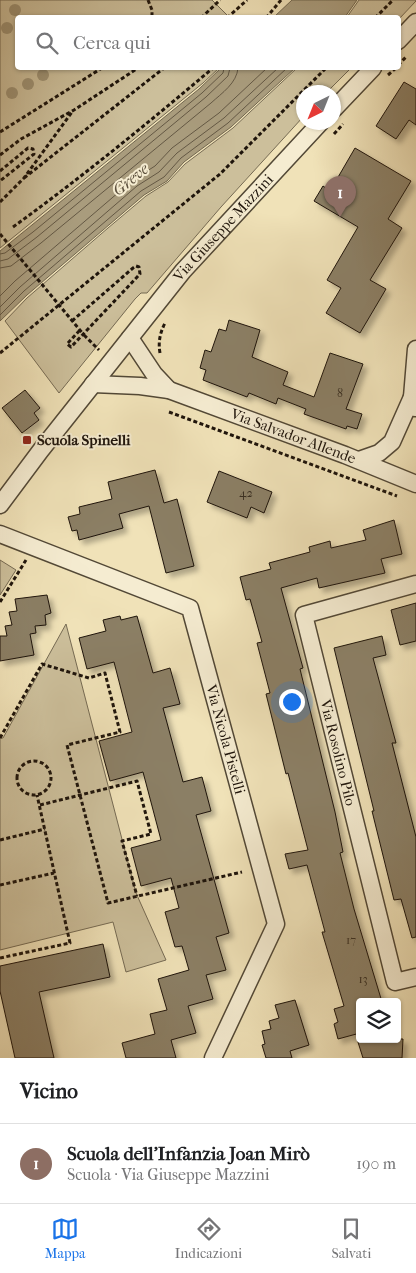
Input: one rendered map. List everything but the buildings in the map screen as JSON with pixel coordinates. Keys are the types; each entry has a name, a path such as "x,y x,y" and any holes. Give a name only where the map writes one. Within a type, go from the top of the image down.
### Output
{"street":[{"path":"401,38 416,22"},
{"path":"341,103 378,74"},
{"name":"Via Giuseppe Mazzini","path":"130,338 189,264 314,130"},
{"path":"0,505 130,338"},
{"name":"Via Salvador Allende","path":"130,338 154,374 169,390"},
{"path":"358,460 379,453 392,442 414,404 416,349"},
{"name":"Via Salvador Allende","path":"93,384 140,386 169,390 358,460 416,484"},
{"name":"Via Nicola Pistelli","path":"0,534 190,608 276,924 213,1058"},
{"name":"Via Rosolino Pilo","path":"416,584 304,615 395,982 416,977"}],"path":[{"path":"148,0 152,15"},
{"path":"203,15 220,0"},
{"path":"230,15 247,0"},
{"path":"268,15 281,0"},
{"path":"378,15 392,0"},
{"path":"0,132 99,70"},
{"path":"0,155 21,139 74,110 135,70"},
{"path":"0,202 24,178 161,70"},
{"path":"13,227 52,200 211,70"},
{"path":"0,353 220,174 324,70"},
{"path":"378,74 390,70"},
{"path":"24,178 74,110"},
{"path":"330,138 348,119"},
{"path":"0,171 28,148 33,149 34,154 0,181"},
{"path":"0,234 72,321 100,351"},
{"path":"72,321 133,268 139,267 140,274 71,347 67,344 80,330"},
{"path":"162,357 159,343 161,330 166,320"},
{"path":"168,412 405,499"},
{"path":"0,602 26,560 18,557"},
{"path":"0,738 42,664 89,678 105,674 120,732 67,746 108,903 242,872"},
{"path":"31,762 42,764 49,773 50,778 47,789 37,795 22,790 17,781 22,766 31,762"},
{"path":"40,805 137,781 151,834 122,842 137,896"},
{"path":"0,958 70,943 37,795"},
{"path":"0,840 45,829"},
{"path":"0,885 54,873"}],"shaded area":[{"path":"0,0 212,0 227,15 15,15 15,70 217,70 0,248"},
{"path":"359,0 416,0 401,17 401,15 348,15"},
{"path":"295,70 349,70 334,85 296,85 296,125 221,207 147,293 141,293 135,299 59,393 5,321 27,298 146,196 168,182 185,164 233,128"},
{"path":"0,560 16,570 0,595"},
{"path":"66,624 136,893 166,960 126,972 113,922 0,950 0,738 3,738"}],"water":[{"path":"292,0 357,0 346,15 276,15"},
{"name":"Greve","path":"219,70 293,70 231,127 184,162 167,181 144,195 27,295 0,321 0,251 199,89"}],"place":[{"name":"Scuola dell'Infanzia Joan Mirò","path":"340,217"},
{"name":"Scuola Spinelli","path":"27,440"}]}
